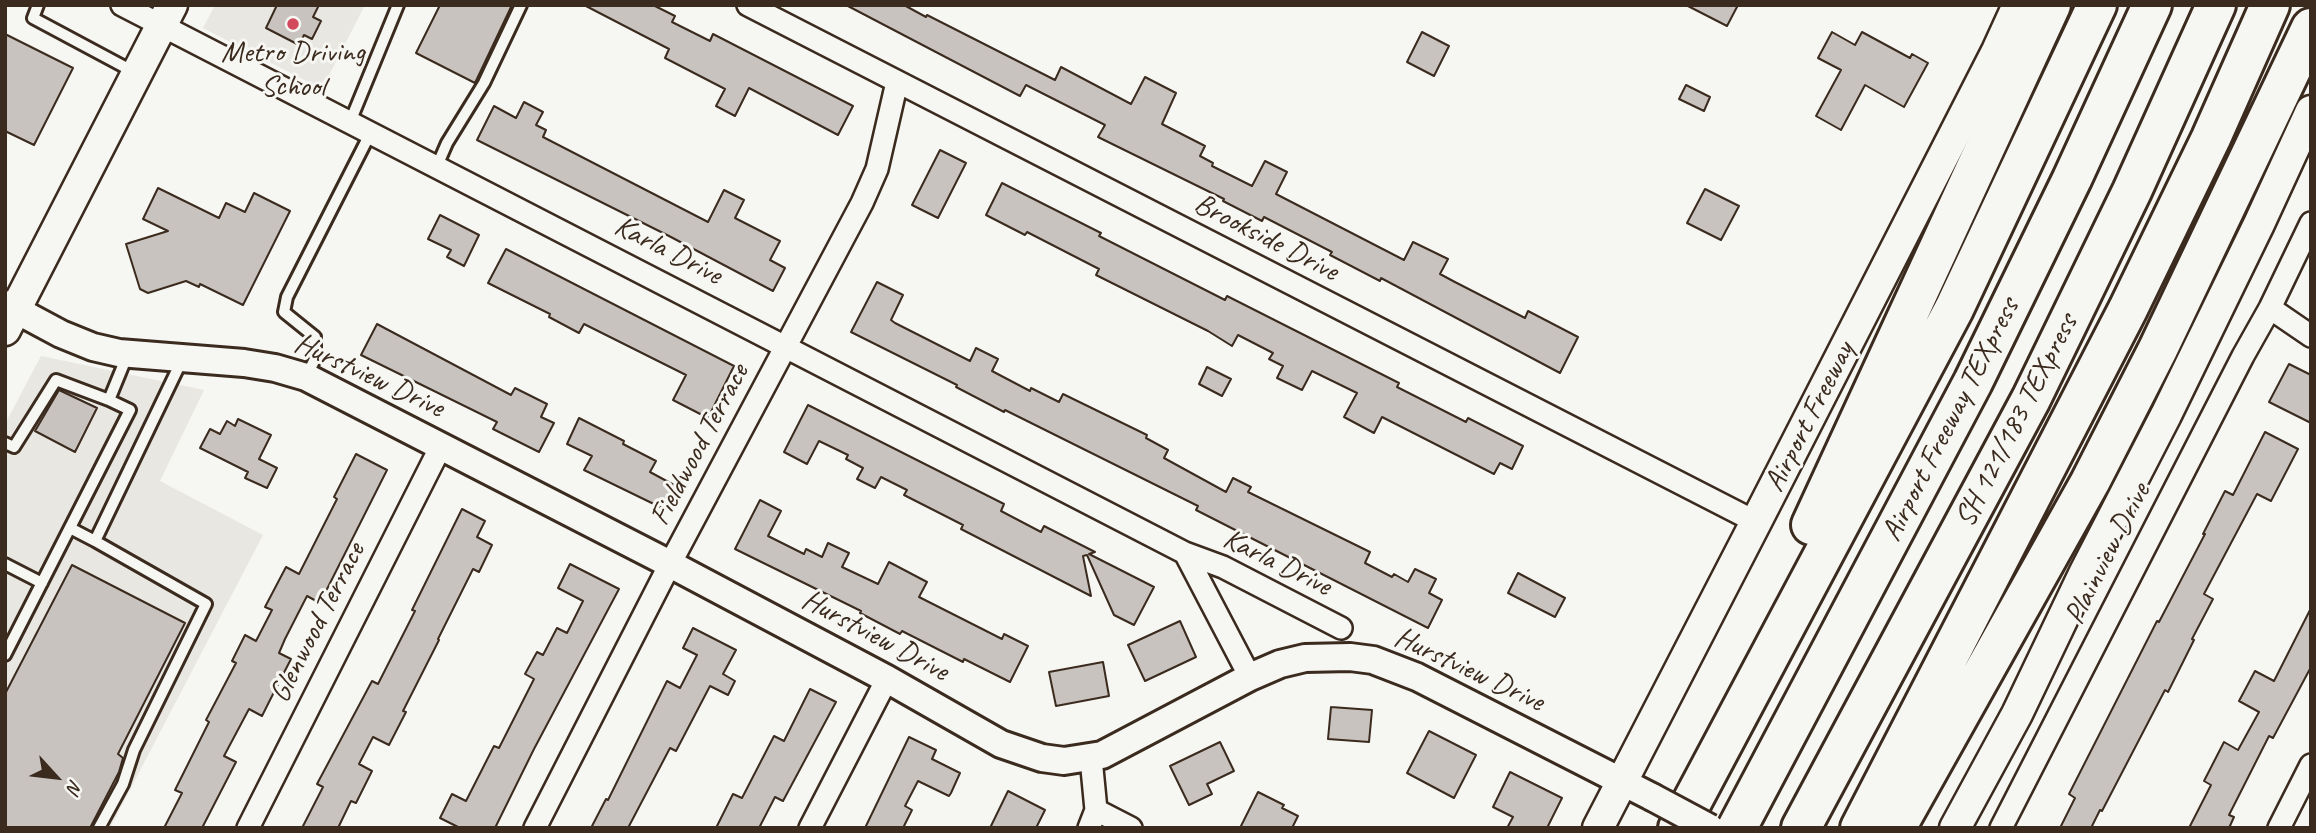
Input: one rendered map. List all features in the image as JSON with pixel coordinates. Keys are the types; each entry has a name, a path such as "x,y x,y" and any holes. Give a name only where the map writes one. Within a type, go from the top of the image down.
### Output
{"highway":[{"path":"1724,739 1734,676 1814,520 2052,5"},
{"path":"1678,828 1954,309 2097,5"},
{"name":"Airport Freeway TEXpress","path":"1737,828 1973,383 2072,179 2152,5"},
{"name":"SH 121/183 TEXpress","path":"1801,828 2031,399 2132,191 2216,5"},
{"path":"1860,828 2128,309 2211,138 2270,5"},
{"path":"1896,828 2102,458 2176,314 2311,28"}],"main road":[{"name":"Airport Freeway","path":"1598,828 1997,51 2018,5"},
{"path":"9,315 167,15"},
{"path":"1955,828 2017,714 2084,574 2166,415 2311,111"}],"street":[{"name":"Karla Drive","path":"121,5 167,15 350,122 1185,553 1223,567 1341,628"},
{"name":"Brookside Drive","path":"748,5 1756,522"},
{"name":"Fieldwood Terrace","path":"535,828 670,564 862,203 877,169 897,82"},
{"name":"Plainview Drive","path":"2001,828 2243,356 2270,309 2311,223"},
{"path":"2270,309 2311,336"},
{"name":"Hurstview Drive","path":"9,315 93,347 128,354 275,368 306,377 670,564 887,679 1001,744 1042,758 1064,761 1102,755 1280,664 1328,656 1373,660 1417,677 1710,828"},
{"name":"Glenwood Terrace","path":"248,828 441,446"},
{"name":"Karla Drive","path":"1185,553 1251,677"},
{"path":"810,828 887,679"},
{"path":"1091,758 1092,819 1130,828"},
{"path":"2279,828 2311,765"}],"lane":[{"path":"38,5 33,18 137,73"},
{"path":"350,122 398,5"},
{"path":"437,166 447,143 484,83 521,5"},
{"path":"306,377 315,359 315,337 284,312 287,297 371,132"},
{"path":"109,400 128,354"},
{"path":"95,541 183,358"},
{"path":"5,443 14,447 56,380 130,410 5,655"},
{"path":"71,528 206,604 134,750 123,784 99,828"},
{"path":"5,564 42,583"}],"shaded area":[{"path":"215,5 365,5 322,89 203,28"},
{"path":"41,356 204,390 160,481 263,535 110,828 5,828 5,424"}],"building":[{"name":"Metro Driving School","path":"277,5 319,5 313,17 321,21 312,39 304,35 299,45 266,28"},
{"path":"440,5 512,5 475,83 416,53"},
{"path":"584,5 653,5 675,16 672,22 710,41 713,34 853,106 838,135 749,88 735,116 716,106 725,89 665,58 669,49"},
{"path":"846,5 904,5 1055,80 1061,67 1131,104 1145,77 1176,93 1162,124 1205,146 1200,156 1213,163 1212,166 1252,186 1265,161 1287,172 1276,194 1404,260 1413,242 1448,259 1440,274 1525,318 1528,311 1578,337 1560,373 1381,278 1380,281 1330,255 1332,252 1264,217 1262,221 1223,201 1224,199 1098,137 1105,125 1026,85 1020,96"},
{"path":"1686,5 1738,5 1727,26"},
{"path":"1422,32 1449,46 1434,76 1407,62"},
{"path":"1832,32 1855,45 1862,32 1910,58 1912,54 1928,63 1904,107 1865,85 1841,130 1816,116 1841,70 1818,58"},
{"path":"5,34 73,68 34,145 5,131"},
{"path":"1686,85 1710,97 1704,111 1679,99"},
{"path":"524,102 543,112 536,125 546,130 543,137 708,222 724,190 744,200 735,218 780,241 770,260 785,268 773,291 477,140 494,106 516,118"},
{"path":"940,150 966,163 938,218 912,205"},
{"path":"1002,183 1225,300 1227,296 1399,383 1397,387 1466,422 1468,418 1523,446 1512,469 1500,463 1494,474 1382,417 1374,433 1344,417 1357,393 1312,371 1302,390 1277,378 1283,366 1269,359 1273,353 1238,335 1232,346 1208,331 1096,275 1099,269 1027,232 1025,235 986,215"},
{"path":"158,188 219,218 226,203 245,212 254,193 290,211 243,305 200,284 199,287 186,281 148,293 140,289 126,244 168,231 143,219"},
{"path":"1705,189 1739,206 1721,240 1687,223"},
{"path":"440,215 479,235 464,266 447,257 451,250 428,239"},
{"path":"506,249 734,366 708,418 673,400 686,375 584,324 579,333 549,317 550,314 488,283"},
{"path":"877,282 903,295 891,320 895,323 970,361 976,348 998,359 992,371 1030,391 1031,388 1059,402 1063,394 1147,435 1146,438 1168,450 1164,458 1226,492 1233,478 1251,487 1248,492 1370,552 1365,563 1392,577 1394,574 1408,582 1415,569 1436,579 1429,593 1442,600 1428,628 1196,510 1198,506 1005,410 1004,412 956,387 957,385 851,332"},
{"path":"377,324 511,395 515,388 547,404 541,417 554,423 539,452 493,429 497,422 361,355"},
{"path":"2289,364 2311,375 2311,423 2269,402"},
{"path":"1207,367 1231,379 1222,396 1199,384"},
{"path":"59,390 97,408 75,452 35,431"},
{"path":"808,405 1004,504 1001,511 1041,532 1044,526 1095,552 1089,554 1154,587 1134,625 1114,615 1087,555 1083,556 1091,596 961,529 963,525 904,495 907,490 881,477 875,488 857,479 863,468 846,459 848,455 819,441 807,464 784,452"},
{"path":"579,418 656,461 650,472 674,485 662,508 584,470 592,456 567,444"},
{"path":"238,419 271,435 259,459 277,468 267,488 245,478 248,472 200,448 210,429 220,434 227,421 235,426"},
{"path":"2265,432 2298,449 2271,501 2257,494 2204,594 2213,599 2192,639 2194,640 2102,811 2100,810 2091,828 2060,828 2075,798 2069,794 2157,621 2159,622 2225,491 2233,495"},
{"path":"356,454 387,470 320,603 307,596 285,639 279,653 291,659 262,716 249,709 224,756 236,762 202,828 164,828 182,793 175,790 209,722 206,720 236,663 232,661 245,635 256,641 272,610 265,607 286,567 299,574 337,499 334,497"},
{"path":"760,500 781,511 768,536 804,554 806,549 822,557 828,543 849,553 842,567 878,584 889,562 927,582 919,597 1002,639 1004,634 1028,646 1010,682 902,631 900,634 860,613 861,611 735,549"},
{"path":"462,509 485,521 477,537 492,545 479,572 473,569 389,745 373,737 359,764 372,771 356,803 351,801 338,828 302,828 323,787 317,784 372,681 378,684"},
{"path":"570,564 619,589 495,828 460,828 440,818 452,794 466,801 494,746 499,748 534,679 525,674 537,652 543,655 557,628 567,633 583,601 558,588"},
{"path":"72,565 185,623 118,754 123,758 119,772 90,828 5,828 5,694"},
{"path":"1518,573 1565,598 1555,617 1508,593"},
{"path":"2311,608 2311,667 2273,738 2269,736 2229,815 2234,817 2229,828 2189,828 2211,785 2204,781 2224,742 2238,750 2259,712 2239,701 2255,671 2274,681"},
{"path":"1180,621 1196,657 1145,681 1128,645"},
{"path":"693,628 736,650 723,674 735,681 728,695 710,686 676,751 670,748 628,828 591,828 606,799 608,800 667,681 680,688 697,655 683,648"},
{"path":"1103,662 1109,696 1056,706 1049,672"},
{"path":"810,689 836,702 783,801 775,797 759,828 716,828 733,794 742,798 774,736 784,741"},
{"path":"1331,707 1372,710 1369,742 1328,739"},
{"path":"1429,731 1476,755 1454,798 1407,773"},
{"path":"909,737 936,750 932,759 960,773 951,793 949,796 918,781 905,806 912,810 903,828 865,828"},
{"path":"1220,742 1234,771 1207,784 1212,794 1189,805 1170,766"},
{"path":"1510,772 1562,798 1547,828 1507,828 1513,817 1493,807"},
{"path":"1008,791 1045,810 1036,828 990,828"},
{"path":"1258,792 1284,805 1282,808 1298,816 1292,828 1240,828"}],"place":[{"name":"Metro Driving School","path":"293,24"}]}
